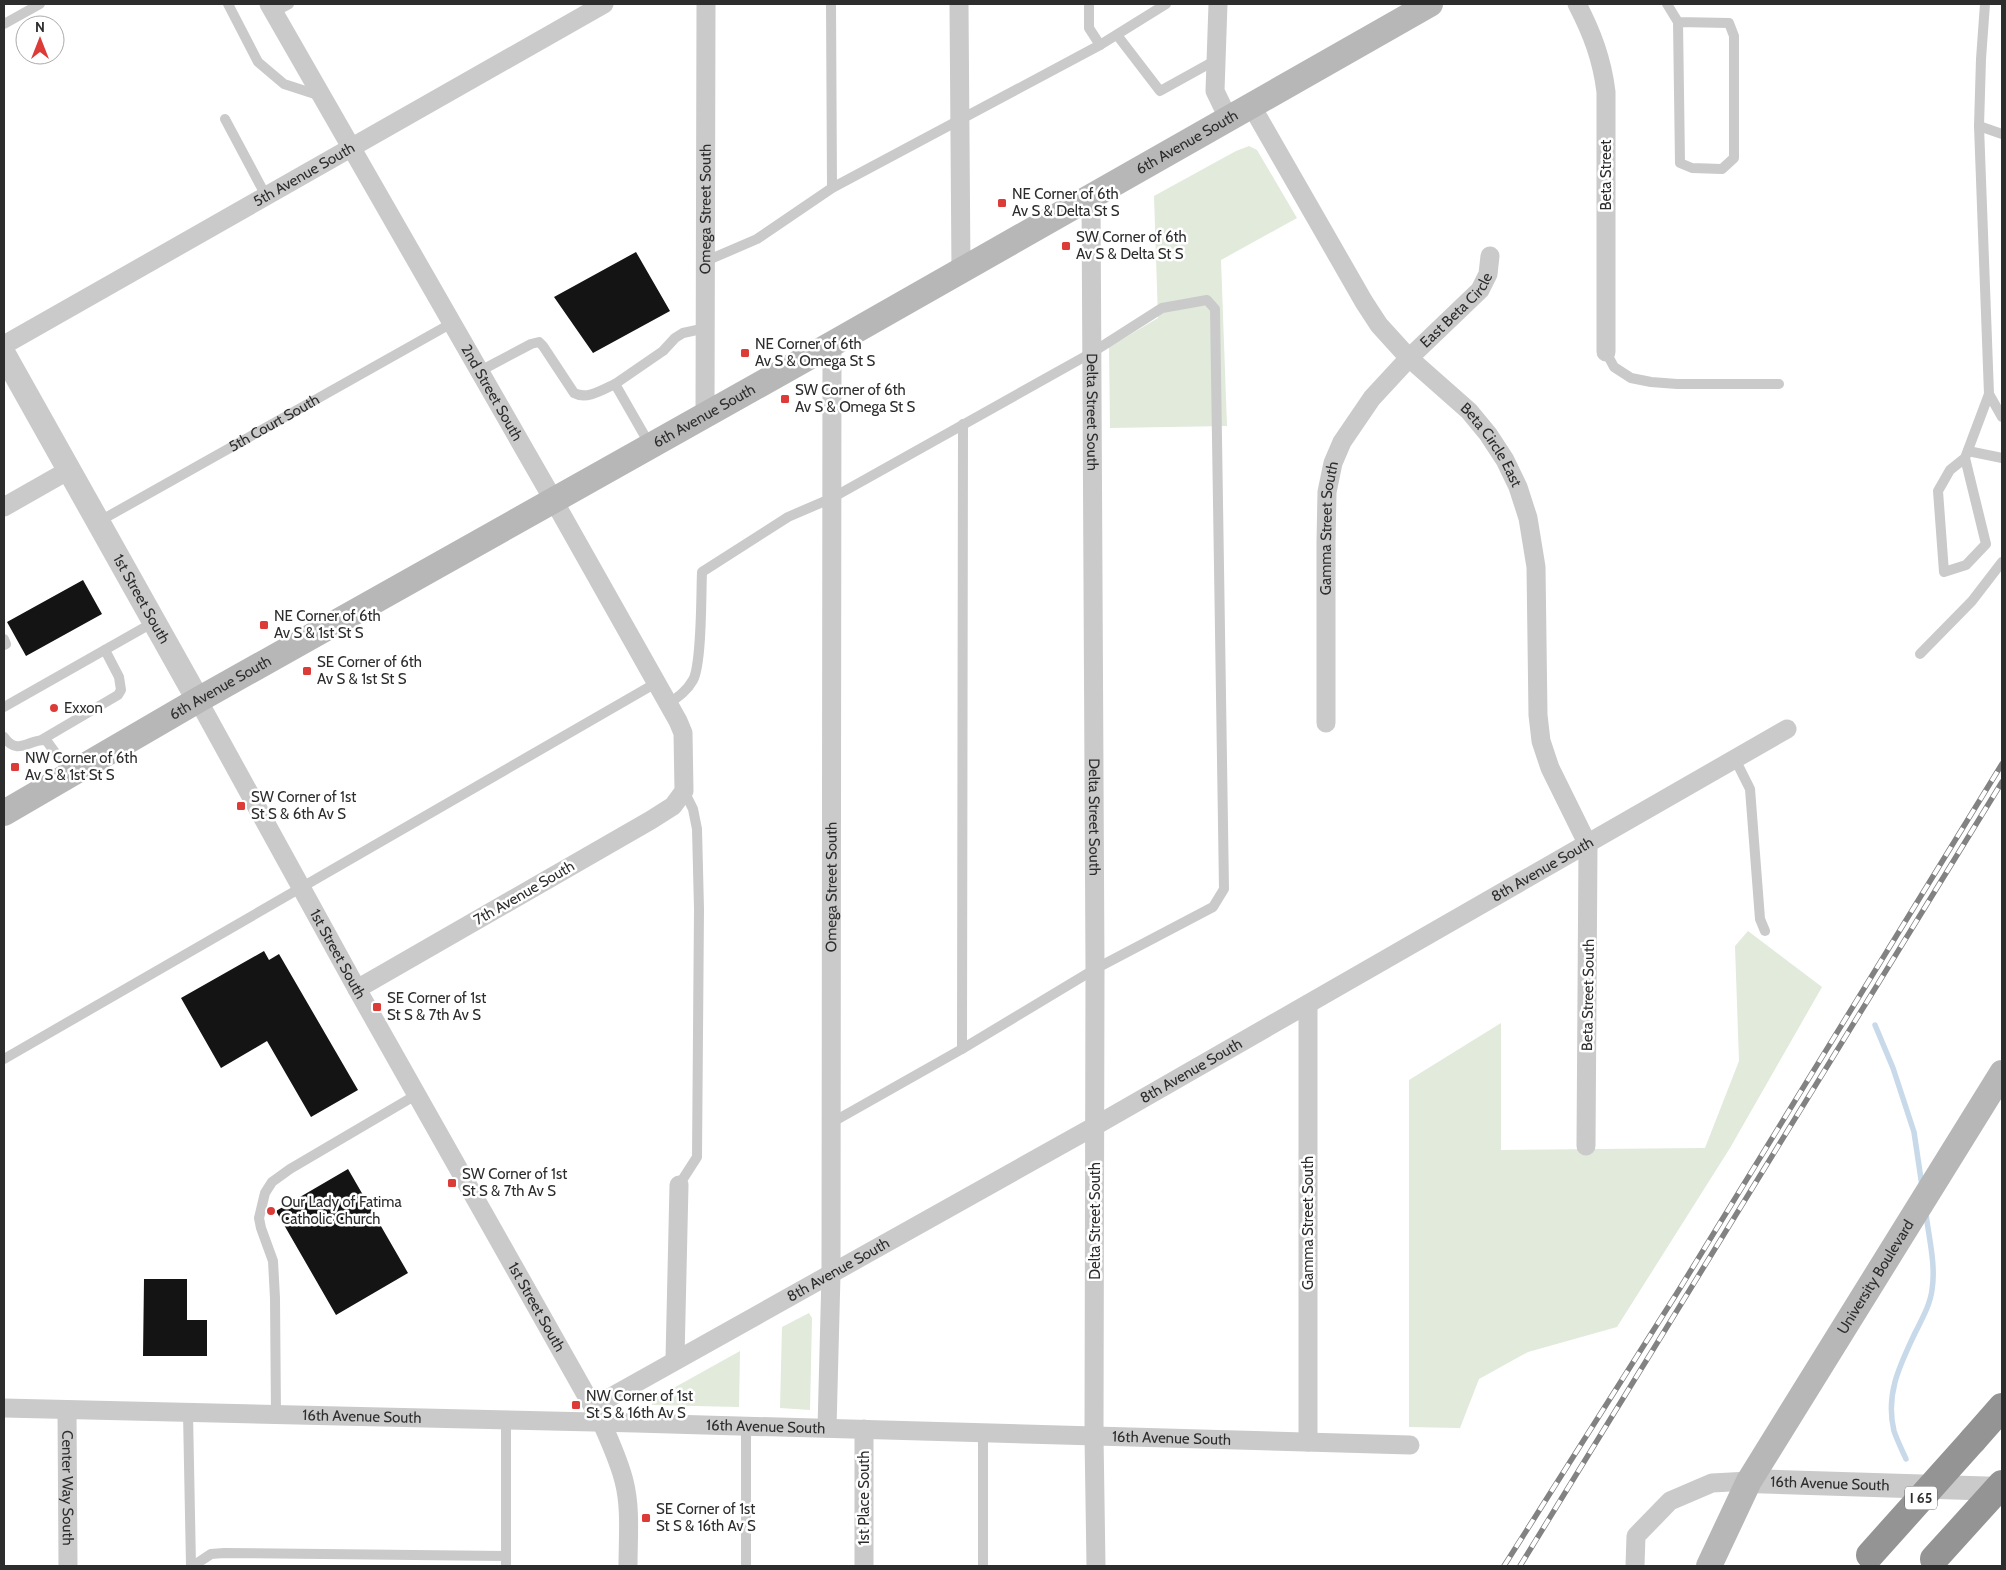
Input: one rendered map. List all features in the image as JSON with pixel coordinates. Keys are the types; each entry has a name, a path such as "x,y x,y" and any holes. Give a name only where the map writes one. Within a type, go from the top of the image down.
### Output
{"highway":[{"name":"I 65","path":"1865,1560 2002,1407"},
{"path":"1930,1563 2002,1484"}],"main road":[{"name":"6th Avenue South","path":"4,813 198,700 832,344 1430,4"},
{"name":"University Boulevard","path":"1709,1566 1749,1481 2002,1073"}],"street":[{"name":"5th Avenue South","path":"4,345 604,4"},
{"name":"Omega Street South","path":"706,4 706,415"},
{"path":"959,4 960,271"},
{"path":"1218,4 1214,91 1228,118"},
{"name":"Beta Street","path":"1577,4 1597,46 1606,92 1606,352"},
{"name":"2nd Street South","path":"277,7 321,96 480,371 668,704 683,733 684,791"},
{"name":"Beta Circle East","path":"1252,104 1364,302 1379,325 1410,358 1468,411 1488,434 1505,460 1518,488 1528,518 1536,567 1538,714 1541,741 1550,768 1588,845"},
{"name":"Delta Street South","path":"1091,197 1095,969 1094,1436"},
{"name":"East Beta Circle","path":"1410,358 1480,290 1488,274 1490,256"},
{"name":"Omega Street South","path":"827,1428 831,1275 832,344"},
{"name":"1st Street South","path":"4,354 416,1095 597,1415 618,1461 624,1482 628,1506 628,1566"},
{"name":"Gamma Street South","path":"1326,724 1327,492 1333,463 1342,442 1367,404 1410,358"},
{"path":"4,507 69,470"},
{"name":"8th Avenue South","path":"597,1415 674,1359 831,1275 1095,1126 1588,845 1787,729"},
{"name":"7th Avenue South","path":"357,989 651,820 673,806 684,791"},
{"name":"Beta Street South","path":"1586,1146 1588,845"},
{"name":"Gamma Street South","path":"1308,1004 1308,1442"},
{"path":"674,1359 679,1185"},
{"name":"16th Avenue South","path":"4,1408 506,1420 597,1415 746,1426 1410,1445"},
{"name":"Center Way South","path":"67,1410 68,1566"},
{"name":"1st Place South","path":"864,1429 864,1566"},
{"path":"1094,1436 1096,1566"},
{"path":"1635,1566 1636,1536 1670,1500 1712,1483 1749,1481"},
{"name":"16th Avenue South","path":"1749,1481 2002,1488"}],"lane":[{"path":"4,24 40,4"},
{"path":"228,4 258,62 284,84 321,96"},
{"path":"831,4 832,188"},
{"path":"1089,4 1089,28 1100,45"},
{"path":"706,261 757,239 832,188 1100,45 1166,4"},
{"path":"1667,4 1678,22 1680,163 1692,168 1722,169 1734,158 1734,36 1729,24 1678,22"},
{"path":"1966,455 1986,544 1966,565 1944,572 1938,491 1950,470 1966,455 1989,394 1979,126 1985,4"},
{"path":"1117,35 1160,91 1216,60"},
{"path":"225,119 266,196"},
{"path":"1979,126 2002,134"},
{"path":"668,704 686,691 694,678 698,663 702,572 788,517 832,498 1093,352 1162,308 1206,300 1215,309 1224,889 1213,906 1095,969 962,1049 831,1123"},
{"name":"5th Court South","path":"98,522 452,323"},
{"path":"480,371 531,344 539,342 574,393 580,396 587,396 615,384 663,351 675,338 683,333 706,328"},
{"path":"1606,352 1614,367 1632,378 1650,382 1677,384 1779,384"},
{"path":"615,384 650,446"},
{"path":"1989,394 2002,417"},
{"path":"962,1049 963,424"},
{"path":"1966,455 2002,458"},
{"path":"1920,654 1972,601 2002,562"},
{"path":"4,707 154,622"},
{"path":"4,639 6,644 4,645"},
{"path":"4,737 7,741 19,747 43,739 118,695 122,687 105,650"},
{"path":"4,1059 656,684"},
{"path":"43,739 49,742 71,774"},
{"path":"1735,759 1750,789 1760,919 1765,932"},
{"path":"679,1185 697,1157 699,909 697,830 693,808 684,791"},
{"path":"276,1416 273,1262 259,1218 265,1193 272,1182 290,1169 416,1095"},
{"path":"188,1413 192,1566"},
{"path":"192,1566 211,1554 224,1553 506,1561 506,1420"},
{"path":"746,1426 746,1566"},
{"path":"983,1432 983,1566"}],"green space":[{"path":"1249,146 1257,150 1297,218 1221,260 1227,426 1110,428 1109,347 1158,318 1154,196 1236,151"},
{"path":"1748,931 1822,987 1730,1148 1617,1327 1528,1352 1479,1379 1460,1428 1409,1427 1409,1080 1501,1023 1501,1150 1705,1148 1739,1061 1735,946"},
{"path":"809,1313 812,1318 810,1410 780,1408 782,1327"},
{"path":"740,1351 739,1407 652,1405 652,1400"}],"building":[{"path":"636,252 670,311 593,353 554,297"},
{"path":"83,580 102,614 26,656 7,622"},
{"path":"264,951 269,960 279,954 358,1090 311,1117 267,1041 221,1068 181,998"},
{"path":"348,1169 408,1273 336,1315 276,1211"},
{"path":"144,1279 187,1279 187,1320 207,1320 207,1356 143,1356"}],"waterway":[{"path":"1875,1025 1893,1068 1914,1132 1922,1186"},
{"path":"1906,1459 1894,1431 1891,1405 1899,1368 1925,1312 1932,1290 1933,1262 1926,1214"}],"railway":[{"path":"1504,1566 1677,1293 2002,764"},
{"path":"1520,1566 2002,782"}],"place":[{"name":"NE Corner of 6th Av S & Delta St S","path":"1002,203"},
{"name":"SW Corner of 6th Av S & Delta St S","path":"1066,246"},
{"name":"NE Corner of 6th Av S & Omega St S","path":"745,353"},
{"name":"SW Corner of 6th Av S & Omega St S","path":"785,399"},
{"name":"NE Corner of 6th Av S & 1st St S","path":"264,625"},
{"name":"SE Corner of 6th Av S & 1st St S","path":"307,671"},
{"name":"Exxon","path":"54,708"},
{"name":"NW Corner of 6th Av S & 1st St S","path":"15,767"},
{"name":"SW Corner of 1st St S & 6th Av S","path":"241,806"},
{"name":"SE Corner of 1st St S & 7th Av S","path":"377,1007"},
{"name":"SW Corner of 1st St S & 7th Av S","path":"452,1183"},
{"name":"Our Lady of Fatima Catholic Church","path":"271,1211"},
{"name":"NW Corner of 1st St S & 16th Av S","path":"576,1405"},
{"name":"SE Corner of 1st St S & 16th Av S","path":"646,1518"}]}
